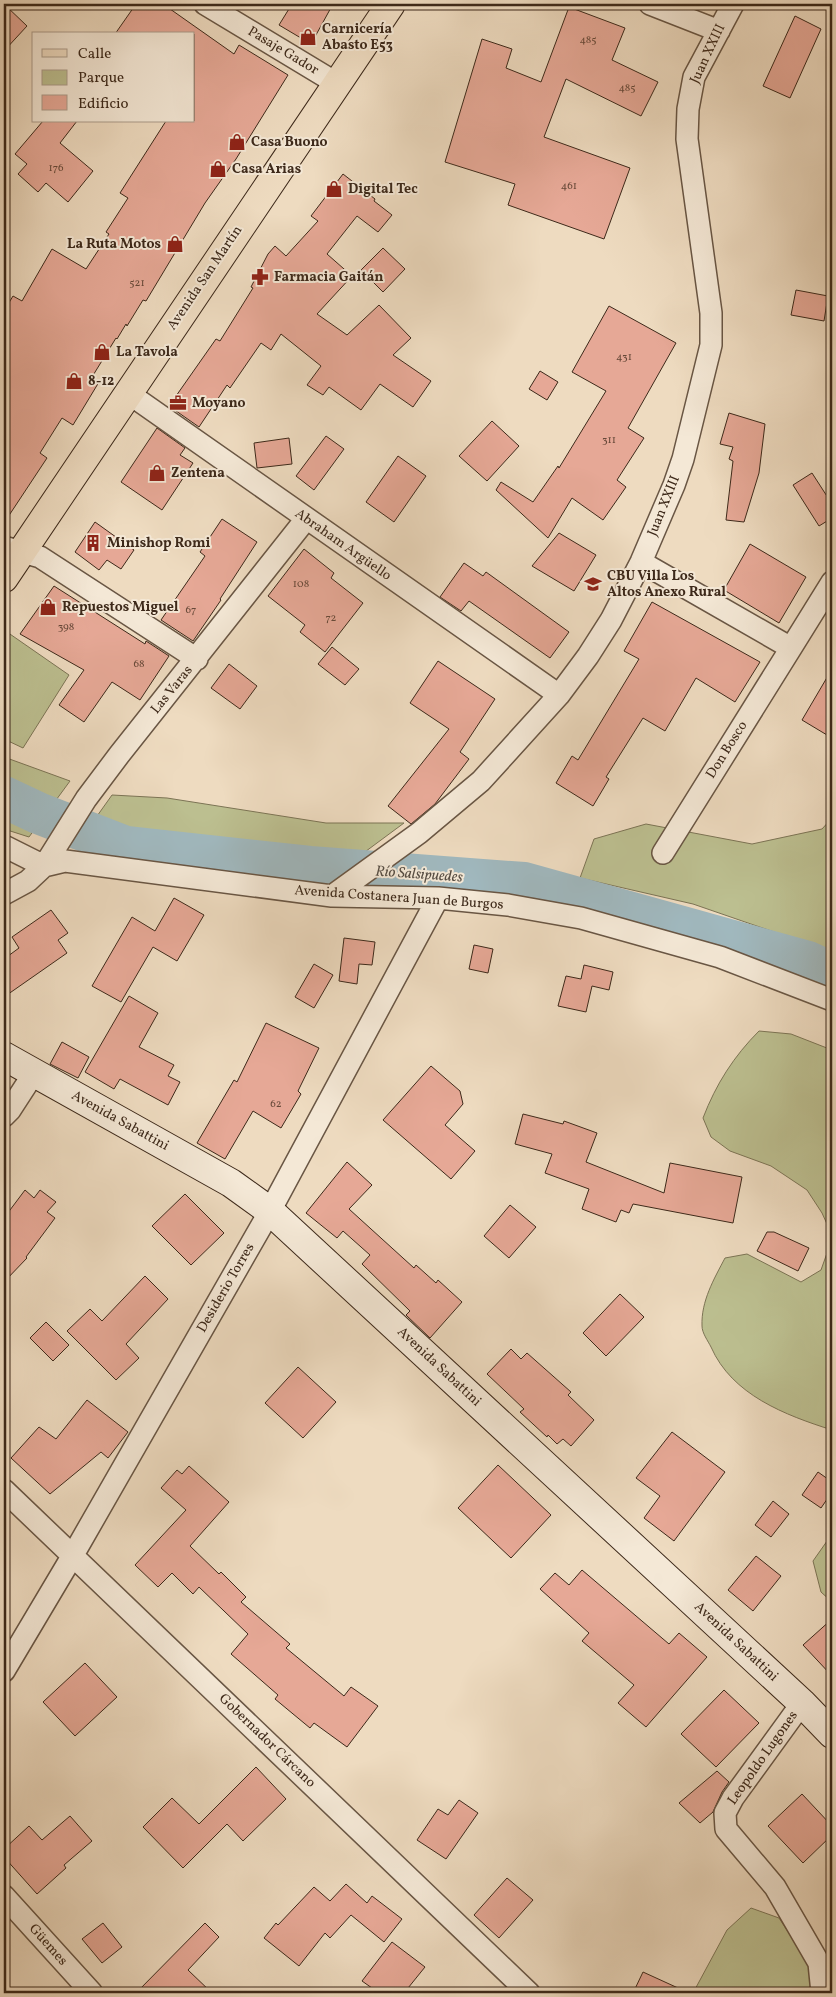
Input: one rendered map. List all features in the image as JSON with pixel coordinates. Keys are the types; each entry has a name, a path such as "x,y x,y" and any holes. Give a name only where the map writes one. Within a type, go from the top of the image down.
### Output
{"main road":[{"name":"Avenida San Martín","path":"4,578 12,550 128,393 390,4"}],"street":[{"name":"Pasaje Gador","path":"205,4 336,83"},
{"path":"650,4 719,31"},
{"name":"Juan XXIII","path":"339,890 419,833 481,781 559,695 588,656 611,620 641,562 683,459 711,345 711,313 687,139 688,109 694,77 732,4"},
{"name":"Abraham Argüello","path":"128,393 559,695"},
{"name":"Las Varas","path":"44,866 86,799 119,755 197,659 306,519"},
{"path":"12,550 40,557 197,659"},
{"path":"641,562 791,648"},
{"name":"Don Bosco","path":"663,853 832,582"},
{"path":"4,846 44,866 28,881 4,894"},
{"name":"Avenida Costanera Juan de Burgos","path":"44,866 65,861 339,890 508,905 581,918 720,956 832,1000"},
{"name":"Desiderio Torres","path":"4,1671 73,1555 270,1211 438,898"},
{"name":"Avenida Sabattini","path":"4,1056 231,1183 270,1211 802,1703 832,1734"},
{"path":"4,1116 34,1073"},
{"name":"Gobernador Cárcano","path":"4,1490 529,1993"},
{"name":"Leopoldo Lugones","path":"802,1703 733,1798 725,1813 726,1829 775,1887 819,1963 822,1993"},
{"name":"Güemes","path":"4,1896 92,1993"}],"green space":[{"path":"7,632 69,675 23,748 4,739 4,637"},
{"path":"4,757 70,781 29,837 4,829"},
{"path":"112,795 167,798 326,823 404,823 327,880 80,848 80,840"},
{"path":"832,818 832,952 693,904 580,878 594,839 646,824 752,844 822,829"},
{"path":"759,1031 791,1034 832,1050 832,1235 822,1213 807,1190 771,1166 730,1151 711,1137 703,1118 726,1071"},
{"path":"832,1239 832,1430 779,1410 762,1401 732,1378 720,1364 705,1337 702,1317 706,1299 725,1258 747,1254 801,1282 821,1270"},
{"path":"832,1534 832,1602 821,1592 813,1561"},
{"path":"751,1908 779,1918 808,1962 832,1981 832,1993 693,1993 727,1930"}],"building":[{"path":"4,4 27,26 4,51"},
{"path":"136,4 163,4 234,54 239,45 288,75 236,159 205,203 146,301 143,300 127,326 126,324 116,338 92,377 99,382 73,425 62,418 40,453 47,458 4,523 4,311 13,296 22,301 52,249 86,269 109,234 106,232 128,198 120,193 165,122 195,122 195,32 116,32"},
{"path":"292,4 333,4 311,44 279,25"},
{"path":"569,7 625,28 612,60 658,82 641,116 566,79 544,137 630,168 604,239 508,205 515,184 445,162 482,39 512,49 506,68 541,82"},
{"path":"795,16 821,29 790,98 763,86"},
{"path":"42,122 76,122 60,143 93,171 68,202 46,183 38,192 18,174 27,164 15,154"},
{"path":"343,174 392,215 378,232 357,216 327,254 352,276 317,314 347,335 379,305 411,338 393,355 431,381 413,407 380,384 361,410 329,387 323,395 307,385 321,366 281,334 271,350 261,343 230,388 227,385 199,427 169,406 216,339 220,341 253,288 251,287 268,254 275,246 286,256 318,221 311,216"},
{"path":"383,248 405,269 383,292 361,270"},
{"path":"796,290 828,296 824,321 791,315"},
{"path":"609,306 676,343 628,428 644,438 617,480 626,487 603,520 572,498 548,538 496,490 501,482 533,502 558,466 559,468 606,391 572,372"},
{"path":"540,371 558,382 547,400 529,389"},
{"path":"729,413 765,424 759,473 744,522 726,520 733,461 729,459 733,447 720,444"},
{"path":"492,421 519,446 487,481 459,456"},
{"name":"Zentena","path":"157,428 185,448 180,455 193,463 162,510 121,482"},
{"path":"326,436 344,449 314,490 296,476"},
{"path":"289,438 292,464 257,468 254,443"},
{"path":"398,456 426,476 394,522 366,502"},
{"path":"812,473 832,504 832,518 819,526 793,485"},
{"path":"222,519 257,542 193,641 161,620 205,556 200,552"},
{"path":"95,522 134,550 121,569 107,560 99,570 75,552"},
{"path":"559,533 596,555 574,591 532,566"},
{"path":"750,544 806,577 779,623 724,590"},
{"path":"304,549 334,573 331,578 363,603 325,652 300,632 305,625 268,596"},
{"path":"464,563 483,576 486,572 569,632 550,658 469,601 461,611 440,597"},
{"path":"54,586 145,644 146,641 169,656 140,700 112,682 84,722 59,705 84,670 20,634"},
{"path":"652,602 760,662 735,702 696,678 665,731 643,718 606,777 609,779 593,806 556,783 572,756 578,760 639,659 624,651"},
{"path":"332,647 359,669 345,685 318,664"},
{"path":"438,661 495,699 460,752 469,759 435,804 411,824 388,806 449,729 410,703"},
{"path":"229,664 257,686 240,709 211,688"},
{"path":"832,669 832,738 802,720"},
{"path":"174,898 204,915 177,961 153,947 121,1002 92,986 132,917 155,931"},
{"path":"51,910 68,933 58,940 67,953 4,997 4,959 19,948 12,937"},
{"path":"344,938 375,942 372,965 359,964 357,984 339,981"},
{"path":"474,945 493,949 488,973 469,969"},
{"path":"314,964 333,975 314,1008 295,997"},
{"path":"584,965 613,972 609,990 592,986 586,1012 558,1006 566,976 581,979"},
{"path":"129,996 158,1013 139,1047 174,1065 168,1076 180,1082 168,1105 120,1079 114,1089 85,1072"},
{"path":"266,1023 319,1048 298,1091 301,1094 281,1128 253,1111 225,1159 197,1143 234,1080 237,1082"},
{"path":"62,1042 89,1057 78,1078 50,1064"},
{"path":"431,1066 460,1091 463,1104 445,1125 475,1151 451,1179 383,1120"},
{"path":"523,1114 563,1124 564,1121 597,1133 586,1162 664,1193 670,1163 742,1177 733,1223 633,1204 629,1213 621,1210 616,1222 582,1209 589,1189 545,1173 552,1154 515,1144"},
{"path":"347,1162 372,1185 349,1209 414,1268 416,1265 436,1283 438,1280 462,1302 430,1338 406,1315 410,1311 362,1264 370,1255 343,1231 337,1238 306,1213"},
{"path":"25,1190 34,1198 40,1190 56,1202 47,1212 55,1218 27,1258 4,1282 4,1218"},
{"path":"185,1194 224,1233 191,1265 152,1226"},
{"path":"510,1205 536,1227 509,1258 484,1236"},
{"path":"767,1232 774,1232 809,1248 798,1271 757,1251"},
{"path":"145,1276 168,1299 126,1344 139,1358 116,1380 67,1331 90,1309 102,1321"},
{"path":"620,1294 644,1317 606,1356 583,1333"},
{"path":"46,1322 69,1345 53,1361 30,1338"},
{"path":"511,1349 521,1359 527,1353 571,1392 568,1395 594,1420 571,1446 563,1439 557,1444 548,1435 547,1437 520,1412 524,1409 487,1374"},
{"path":"298,1367 336,1402 303,1438 265,1403"},
{"path":"87,1400 128,1432 108,1458 101,1452 50,1494 11,1458 39,1427 56,1439"},
{"path":"672,1432 725,1472 674,1541 644,1518 660,1496 636,1478"},
{"path":"498,1465 551,1515 511,1558 458,1508"},
{"path":"189,1466 229,1502 190,1546 219,1574 221,1572 246,1597 241,1602 290,1644 286,1648 344,1696 351,1687 378,1706 347,1747 314,1723 310,1728 275,1699 278,1695 231,1654 248,1634 199,1587 193,1594 172,1573 158,1587 135,1565 186,1510 161,1488 177,1470 182,1474"},
{"path":"818,1472 832,1482 832,1492 821,1508 802,1495"},
{"path":"773,1501 789,1514 771,1537 755,1525"},
{"path":"756,1556 781,1576 753,1611 728,1590"},
{"path":"582,1570 669,1644 679,1633 707,1657 646,1727 618,1703 634,1685 582,1641 589,1633 540,1589 555,1573 569,1585"},
{"path":"832,1619 832,1676 803,1645"},
{"path":"85,1663 117,1697 75,1736 43,1702"},
{"path":"724,1690 759,1723 716,1767 681,1734"},
{"path":"256,1767 286,1799 243,1841 227,1824 183,1868 143,1827 172,1798 199,1824"},
{"path":"717,1771 729,1782 713,1812 700,1823 679,1803"},
{"path":"802,1794 832,1826 832,1835 803,1863 768,1826"},
{"path":"459,1800 478,1813 446,1859 417,1840 438,1809 448,1815"},
{"path":"70,1816 92,1841 64,1865 66,1868 37,1894 4,1857 4,1849 29,1826 42,1840"},
{"path":"507,1878 533,1900 499,1938 474,1915"},
{"path":"346,1884 367,1903 372,1896 402,1919 384,1942 351,1915 330,1938 325,1933 299,1966 264,1938 276,1923 278,1925 314,1887 330,1901"},
{"path":"103,1923 122,1947 102,1963 82,1939"},
{"path":"205,1923 219,1937 188,1970 212,1993 136,1993"},
{"path":"392,1942 425,1967 404,1993 379,1993 362,1981"},
{"path":"643,1972 689,1993 633,1993"}],"waterway":[{"name":"Río Salsipuedes","path":"4,797 38,813 126,847 310,867 524,883 808,962 832,973"}],"place":[{"name":"Carnicería Abasto E53","path":"308,37"},
{"name":"Casa Buono","path":"237,142"},
{"name":"Casa Arias","path":"218,169"},
{"name":"Digital Tec","path":"334,189"},
{"name":"La Ruta Motos","path":"175,244"},
{"name":"Farmacia Gaitán","path":"260,277"},
{"name":"La Tavola","path":"102,352"},
{"name":"8-12","path":"74,381"},
{"name":"Moyano","path":"178,403"},
{"name":"Zentena","path":"157,473"},
{"name":"Minishop Romi","path":"93,543"},
{"name":"CBU Villa Los Altos Anexo Rural","path":"593,584"},
{"name":"Repuestos Miguel","path":"48,607"}]}
